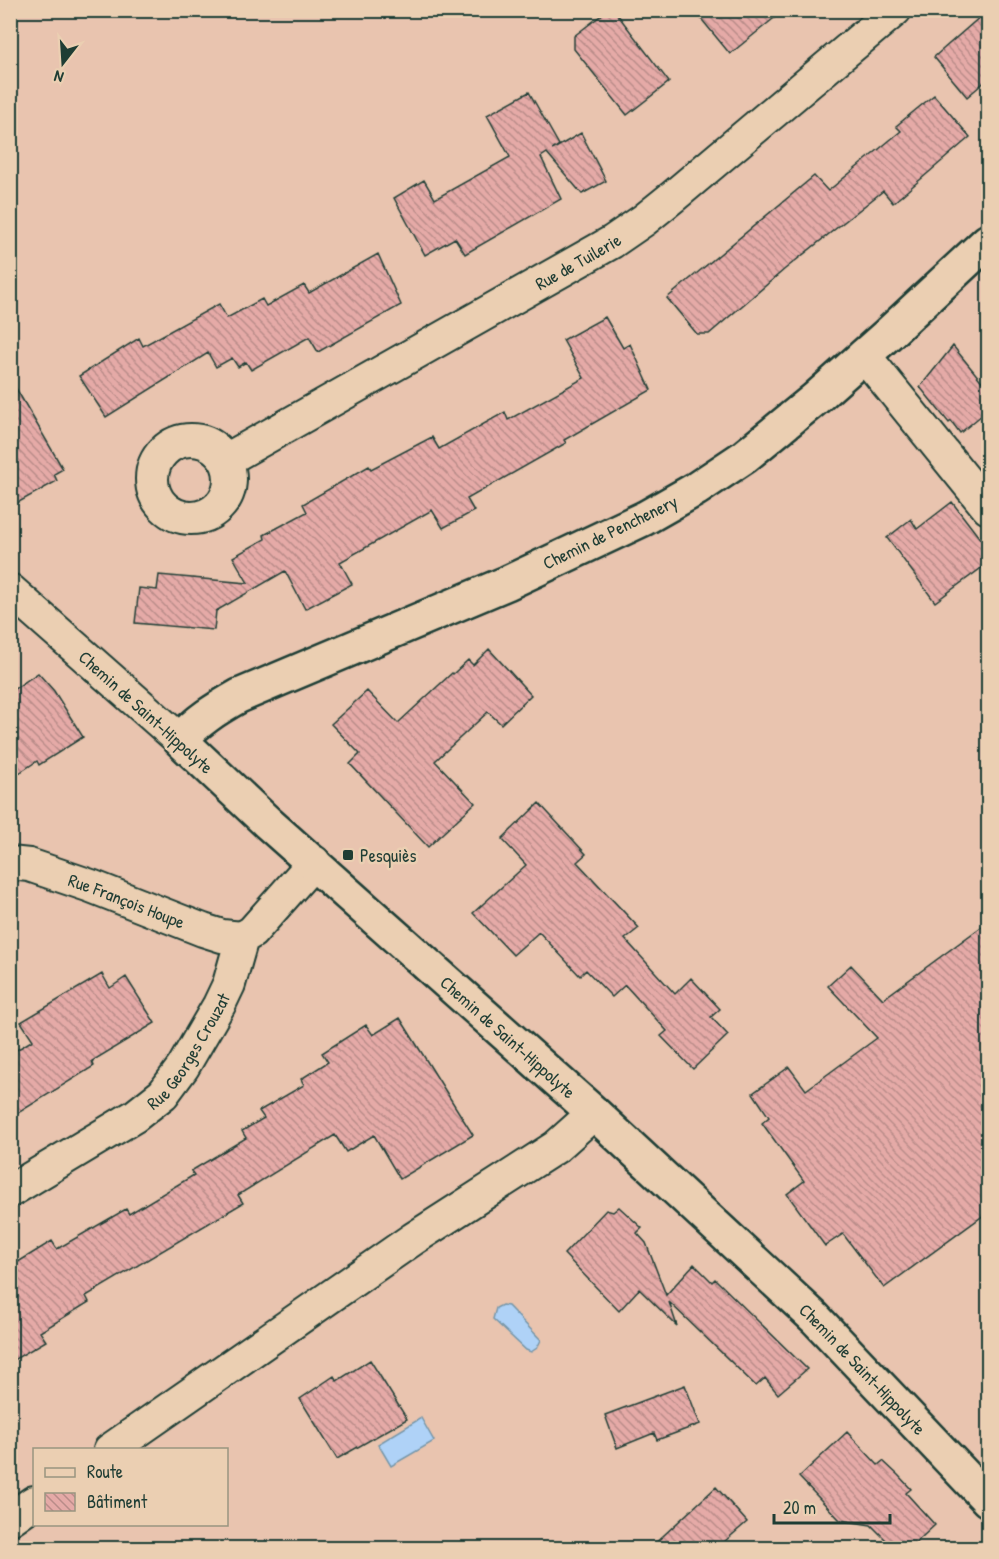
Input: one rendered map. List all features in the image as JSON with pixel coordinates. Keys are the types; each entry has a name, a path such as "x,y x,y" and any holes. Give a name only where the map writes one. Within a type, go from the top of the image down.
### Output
{"street":[{"name":"Rue de Tuilerie","path":"226,460 620,236 675,195 895,10"},
{"name":"Chemin de Penchenery","path":"180,740 213,710 239,696 507,583 645,518 696,489 744,457 864,355 988,241"},
{"path":"864,355 988,508"},
{"name":"Chemin de Saint-Hippolyte","path":"10,590 594,1113 815,1318 988,1500"},
{"path":"242,938 252,932 314,862"},
{"name":"Rue François Houpe","path":"10,863 29,865 92,886 203,930 222,936 242,938"},
{"name":"Rue Georges Crouzat","path":"10,1191 135,1116 163,1094 183,1067 219,1005 229,984 242,938"},
{"path":"111,1448 413,1239 556,1147 594,1113"},
{"path":"10,1519 33,1503"}],"water":[{"path":"502,1305 508,1306 541,1340 537,1348 531,1352 526,1350 493,1319 496,1308"},
{"path":"421,1418 434,1441 391,1466 378,1444"}],"building":[{"path":"608,10 614,10 669,82 627,115 574,49 574,36"},
{"path":"694,10 784,10 730,54"},
{"path":"988,10 988,79 967,97 934,57"},
{"path":"529,92 559,145 552,150 581,133 606,181 582,194 547,153 541,157 561,199 465,254 455,238 425,255 394,198 424,180 435,199 510,157 487,115"},
{"path":"934,95 970,137 893,203 883,191 785,269 709,334 697,334 667,298 814,176 828,191 901,131 896,126"},
{"path":"378,254 401,305 318,352 309,337 251,370 246,362 238,367 232,358 216,367 208,353 106,417 79,376 139,338 143,346 219,304 227,318 262,299 266,306 304,285 309,293"},
{"path":"605,317 623,348 630,344 651,390 564,440 566,443 467,499 474,511 443,528 432,510 340,562 352,584 305,609 285,571 216,611 214,630 135,623 139,588 157,590 159,575 248,583 233,557 265,539 264,535 307,512 303,504 369,466 371,469 432,437 439,449 505,412 508,420 584,378 563,340"},
{"path":"953,346 988,389 988,410 960,433 920,387"},
{"path":"10,378 63,469 54,474 57,481 10,507"},
{"path":"952,502 988,549 988,563 935,602 887,538 911,519 917,529"},
{"path":"489,649 531,695 501,724 488,712 435,761 475,803 428,847 350,764 360,754 331,724 367,691 398,723 452,673 468,660 473,665"},
{"path":"38,673 54,691 83,737 39,765 37,761 10,779 10,692"},
{"path":"539,803 586,854 577,862 639,928 625,939 675,994 691,978 720,1009 711,1017 728,1035 693,1069 661,1036 667,1031 625,985 612,997 586,970 580,976 539,932 513,955 473,913 526,865 502,839"},
{"path":"988,922 988,1212 884,1288 843,1234 825,1246 787,1194 804,1181 762,1123 769,1117 753,1093 789,1067 806,1090 877,1038 828,986 851,965 883,999"},
{"path":"102,974 110,988 126,977 155,1023 92,1061 94,1066 10,1118 10,1054 33,1040 21,1022"},
{"path":"400,1018 473,1135 400,1179 374,1135 346,1152 335,1135 238,1195 243,1203 86,1296 89,1302 40,1332 46,1341 10,1362 10,1267 52,1241 57,1249 126,1209 129,1214 194,1175 191,1171 246,1138 242,1131 264,1118 259,1111 304,1085 301,1079 328,1062 322,1053 366,1025 373,1035"},
{"path":"619,1207 642,1228 637,1233 646,1243 666,1295 694,1264 712,1282 715,1279 807,1369 778,1394 765,1378 756,1386 669,1302 677,1326 639,1289 619,1311 564,1254 606,1210 613,1212"},
{"path":"370,1360 407,1419 337,1459 300,1399 334,1376 337,1381"},
{"path":"685,1385 700,1424 657,1440 654,1433 617,1448 605,1415"},
{"path":"847,1432 878,1465 883,1461 898,1475 911,1489 906,1493 935,1525 910,1548 894,1548 871,1525 840,1520 799,1477"},
{"path":"716,1487 747,1522 717,1548 650,1548"}],"place":[{"name":"Pesquiès","path":"348,855"}]}
